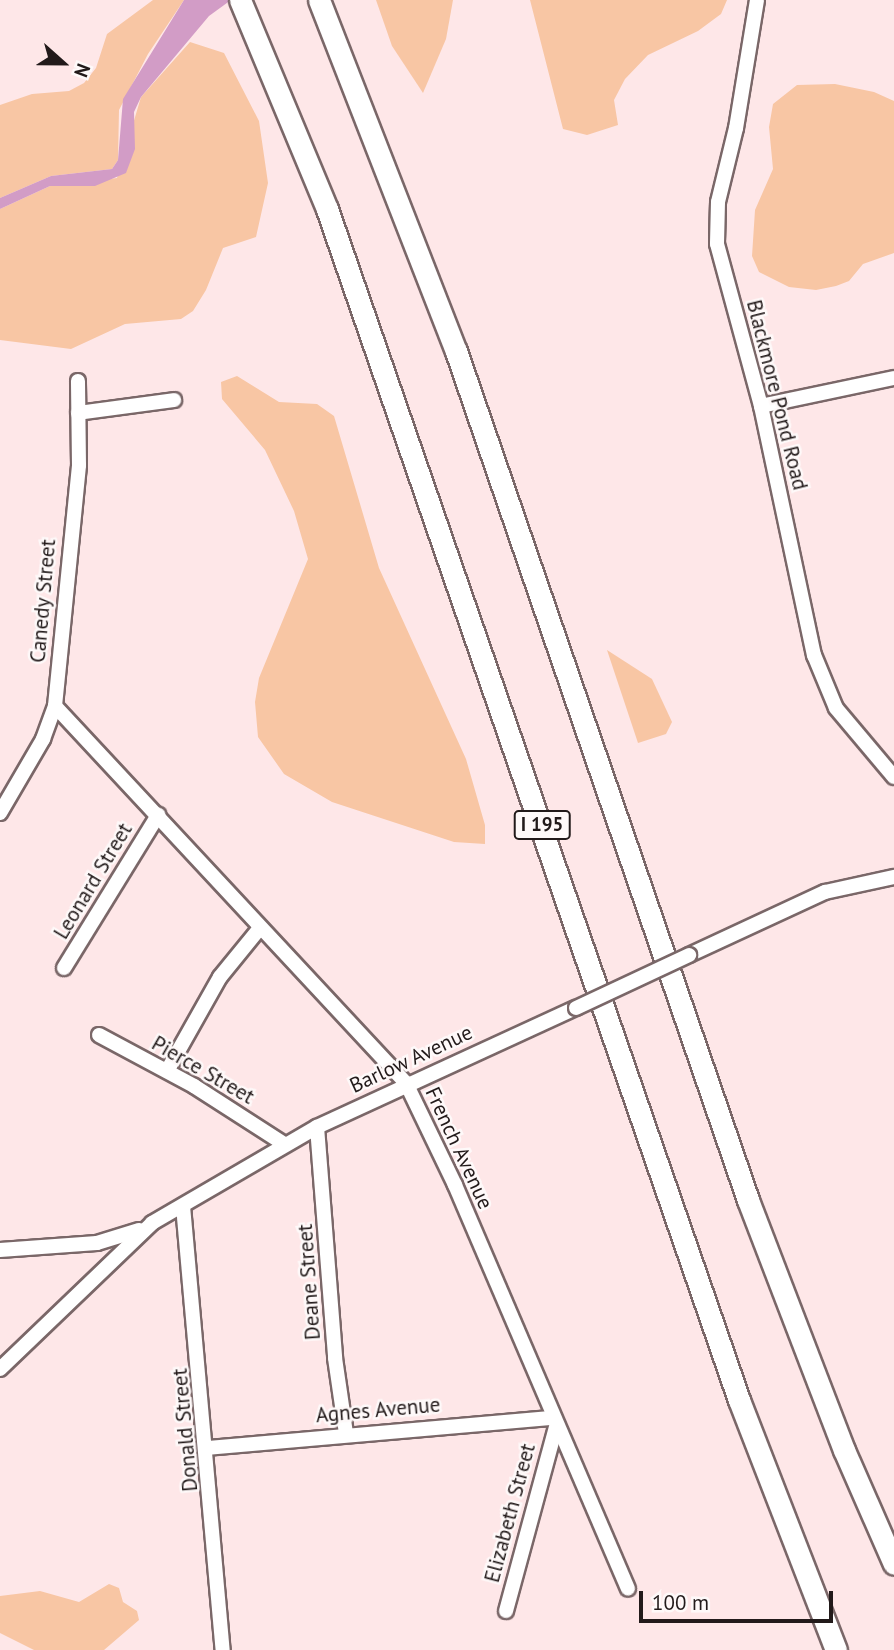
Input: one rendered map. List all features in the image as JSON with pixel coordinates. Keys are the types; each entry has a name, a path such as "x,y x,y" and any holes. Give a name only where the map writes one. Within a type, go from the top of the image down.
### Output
{"highway":[{"path":"319,0 456,351 748,1200 844,1450 894,1564"},
{"name":"I 195","path":"241,1 331,222 739,1400 836,1650"}],"street":[{"name":"Blackmore Pond Road","path":"757,0 716,224 717,244 761,406 814,655 852,732 894,777"},
{"path":"761,406 894,378"},
{"name":"Canedy Street","path":"0,813 43,739 55,706 79,465 78,381"},
{"path":"78,413 174,400"},
{"name":"French Avenue","path":"55,706 406,1083 455,1185 554,1422 628,1588"},
{"name":"Leonard Street","path":"64,968 158,815"},
{"name":"Barlow Avenue","path":"0,1369 152,1223 284,1144 406,1083 576,1008 825,891 894,877"},
{"path":"167,1071 220,977 260,928"},
{"name":"Pierce Street","path":"99,1035 167,1071 284,1144"},
{"name":"Deane Street","path":"317,1127 335,1358 346,1433"},
{"name":"Donald Street","path":"183,1206 207,1448 223,1650"},
{"path":"0,1250 97,1243 126,1237 152,1223"},
{"name":"Agnes Avenue","path":"207,1448 346,1433 554,1422"},
{"name":"Elizabeth Street","path":"506,1611 554,1422"}],"shaded area":[{"path":"153,0 184,0 148,54 119,110 118,160 112,169 51,176 0,198 0,105 32,94 69,91 84,83 96,68 107,34"},
{"path":"184,0 231,0 209,16 141,97 134,112 135,149 126,173 95,186 50,186 0,209 0,198 51,176 112,169 118,160 123,99"},
{"path":"376,0 453,0 446,39 423,93 392,46"},
{"path":"530,0 727,0 721,14 698,31 648,55 625,79 614,100 618,125 587,135 563,129"},
{"path":"190,42 224,53 259,121 268,183 256,237 223,248 206,290 193,311 181,319 125,324 71,349 0,340 0,209 50,186 117,178 141,97"},
{"path":"835,84 874,92 894,101 894,253 863,264 849,281 836,286 816,290 789,287 759,272 752,256 755,210 773,169 769,127 773,104 797,85"},
{"path":"237,376 279,402 317,404 334,416 379,568 466,759 485,825 485,844 454,842 332,802 284,774 258,737 255,702 259,678 308,559 294,511 265,450 222,399 221,382"},
{"path":"607,650 652,679 672,722 666,734 638,743"},
{"path":"109,1584 119,1588 123,1602 137,1611 139,1620 104,1650 34,1650 0,1633 0,1596 40,1591 79,1602"}]}
